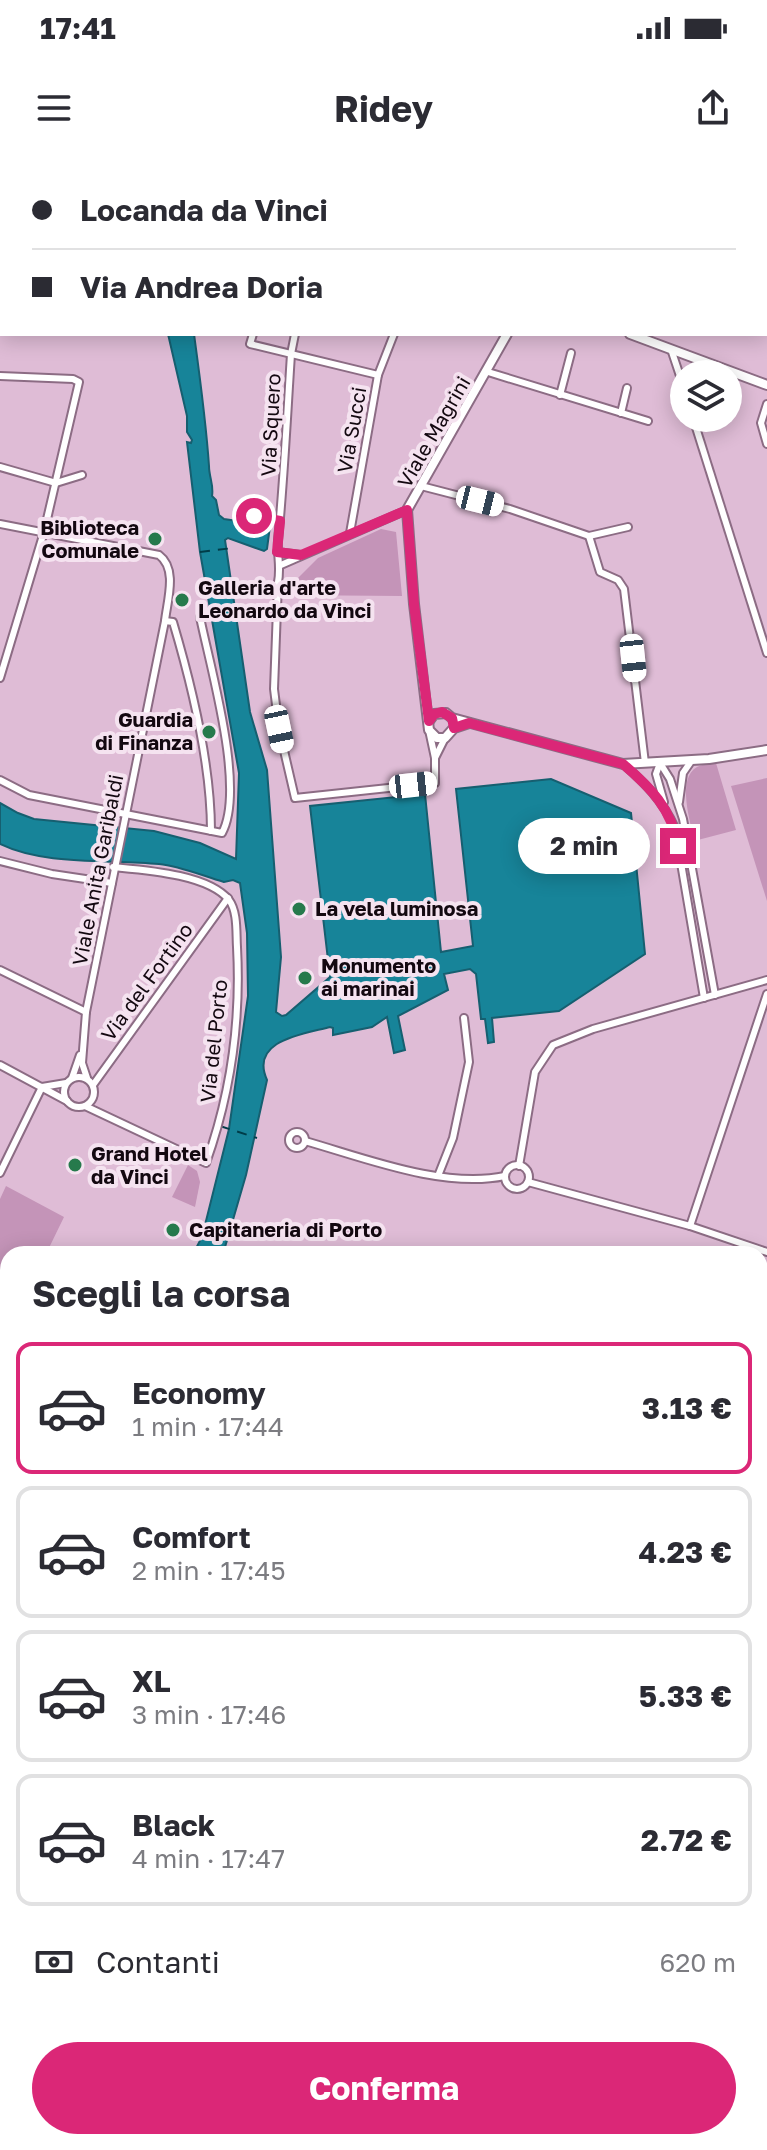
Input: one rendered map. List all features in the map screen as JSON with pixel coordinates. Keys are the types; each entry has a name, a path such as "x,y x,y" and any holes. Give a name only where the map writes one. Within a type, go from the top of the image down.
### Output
{"street":[{"path":"252,336 250,344 378,375"},
{"name":"Via Squero","path":"281,565 277,552 295,336"},
{"name":"Via Succi","path":"350,533 378,375 393,336"},
{"name":"Viale Magrini","path":"281,565 274,689 279,729 295,798 435,783 435,758 414,604 407,510 506,336"},
{"path":"639,336 767,385"},
{"path":"657,336 670,348 674,360"},
{"path":"560,395 571,353"},
{"path":"488,372 648,421"},
{"path":"0,376 78,380 44,532 0,678"},
{"path":"621,413 627,388"},
{"path":"767,404 761,423 767,444"},
{"path":"697,432 767,653"},
{"path":"0,467 56,483 82,475"},
{"path":"421,486 510,509 589,536 628,527"},
{"path":"281,565 407,510"},
{"path":"254,516 280,521"},
{"path":"0,524 44,532"},
{"name":"Viale Anita Garibaldi","path":"44,532 159,555 169,569 165,621 86,1012 82,1066 87,1078"},
{"path":"589,536 600,572 618,580 624,589 645,764"},
{"path":"277,552 301,555"},
{"path":"0,780 29,795 222,833 227,821 232,782 200,617"},
{"path":"165,621 173,622 186,666 211,801 211,831"},
{"path":"426,694 450,719"},
{"path":"450,719 445,738 437,738 429,726 434,714 623,764 692,760 767,750"},
{"name":"Viale Magrini","path":"435,758 445,738"},
{"path":"679,805 683,773 692,760"},
{"path":"660,763 670,779 679,805 715,995"},
{"path":"660,763 656,774 665,807 675,828 704,998"},
{"path":"623,764 643,781 665,807"},
{"path":"0,861 52,874 112,883"},
{"path":"681,864 691,862"},
{"path":"113,867 155,871 206,884 228,898"},
{"name":"Via del Fortino","path":"93,1085 228,898"},
{"name":"Via del Porto","path":"85,1106 206,1163 222,1117 238,1004 234,913 228,898"},
{"path":"0,970 86,1012"},
{"path":"519,1166 535,1072 553,1045 593,1029 767,980"},
{"path":"690,1226 767,994"},
{"path":"438,1176 453,1138 469,1062 464,1018"},
{"name":"Viale Anita Garibaldi","path":"70,1080 82,1048"},
{"path":"0,1065 42,1087 76,1106 85,1106 94,1095 93,1085 87,1078 42,1087 0,1173"},
{"path":"67,1101 64,1092 70,1080"},
{"path":"305,1141 438,1176 486,1180 505,1176"},
{"path":"519,1166 527,1171 528,1182 522,1188 514,1189 505,1176 508,1169 519,1166"},
{"path":"528,1182 690,1226 749,1246"}],"shaded area":[{"path":"381,529 396,532 402,596 281,595 318,558"},
{"path":"716,763 736,830 694,841 686,801 687,781 697,767"},
{"path":"767,778 767,901 731,786"},
{"path":"188,1165 197,1171 200,1182 195,1207 172,1197"},
{"path":"6,1186 64,1217 50,1246 0,1246 0,1199"}],"water":[{"path":"168,336 194,336 212,496 219,515 224,519 270,526 267,549 264,551 228,538 225,540 250,712 267,770 281,957 276,1012 286,1015 330,977 310,806 425,794 441,952 473,946 456,789 551,779 631,813 645,954 559,1011 492,1018 494,1042 488,1043 485,1019 481,1019 476,974 470,969 444,974 448,990 398,1016 405,1050 394,1053 387,1017 372,1027 333,1035 333,1028 330,1027 294,1036 272,1047 263,1067 267,1080 246,1175 225,1246 197,1246 229,1129 248,996 247,933 240,883 233,880 224,882 167,865 57,859 0,844 0,803 34,819 154,831 200,843 236,859 239,773 200,552 187,442 191,443 192,440 187,432 187,416"}],"ferry route":[{"path":"200,552 233,548"},
{"path":"220,1126 257,1138"}],"place":[{"name":"Biblioteca Comunale","path":"155,539"},
{"name":"Galleria d'arte Leonardo da Vinci","path":"182,600"},
{"name":"Guardia di Finanza","path":"209,732"},
{"name":"La vela luminosa","path":"299,909"},
{"name":"Monumento ai marinai","path":"305,978"},
{"name":"Grand Hotel da Vinci","path":"75,1165"},
{"name":"Capitaneria di Porto","path":"173,1230"}],"route":[{"path":"254,516 280,521 277,552 301,555 407,510 414,604 429,721 434,714 442,712 452,718 454,728 469,723 623,764 643,781 665,807 675,828 678,846"}]}
